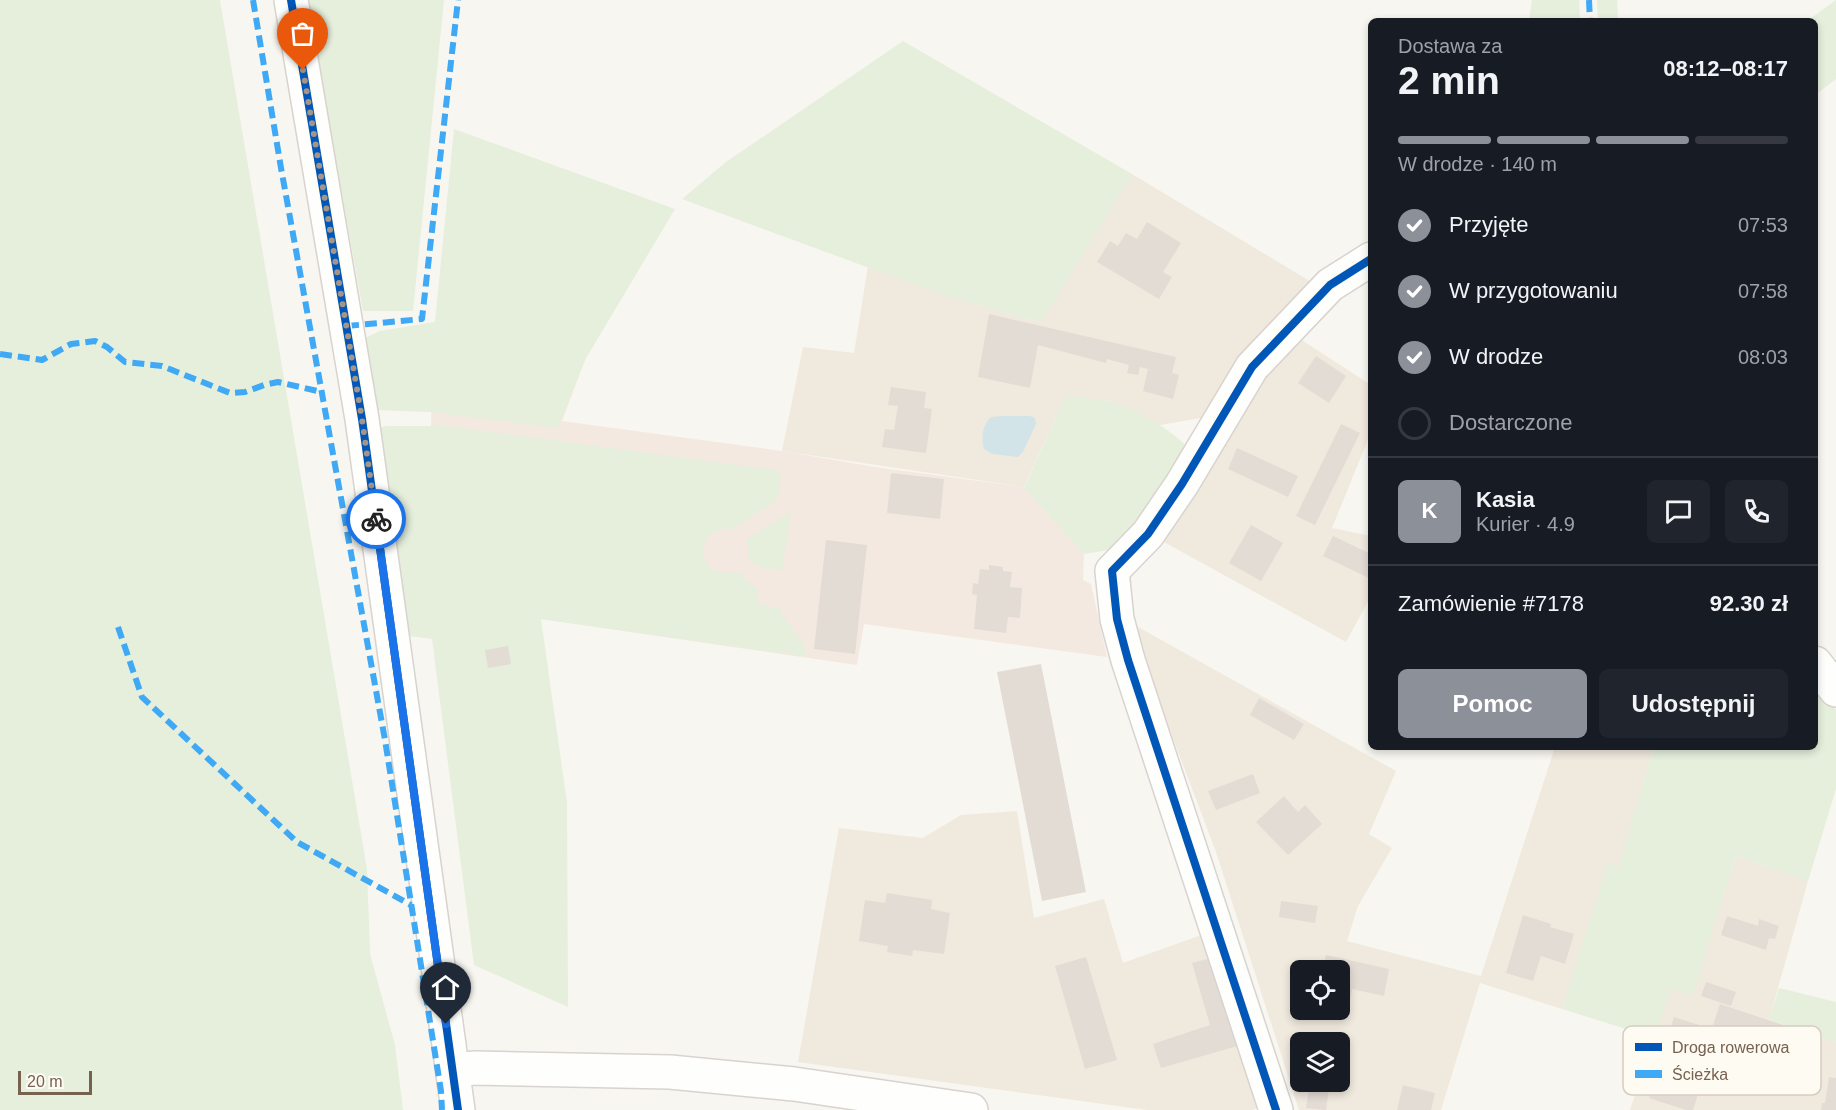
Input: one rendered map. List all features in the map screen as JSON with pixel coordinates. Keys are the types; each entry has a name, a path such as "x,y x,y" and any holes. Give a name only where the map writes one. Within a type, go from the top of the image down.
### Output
{"street":[{"path":"291,0 362,419 458,1110"},
{"path":"1276,1110 1128,660 1117,619 1112,571 1154,526 1252,367 1330,285 1368,261"},
{"path":"1818,667 1836,690"},
{"path":"453,1070 475,1068 670,1072 794,1084 971,1110"}],"shaded area":[{"path":"1132,174 1313,283 1206,417 1160,425 1110,401 1065,398 1024,487 782,451 803,347 854,353 868,266 951,298 1041,322"},
{"path":"434,333 585,360 562,421 1024,487 1084,554 1083,580 1091,584 1107,657 864,624 857,665 541,619 432,639 431,424"},
{"path":"1297,337 1368,383 1368,439 1332,528 1368,535 1368,602 1346,642 1162,541 1247,401"},
{"path":"991,417 1035,418 1036,424 1023,452 1018,457 992,454 984,449 983,436 986,424"},
{"path":"1129,622 1396,771 1369,834 1392,848 1358,906 1347,941 1481,976 1554,750 1653,750 1618,869 1608,863 1562,1009 1480,983 1441,1110 1299,1110 1293,1092 1350,1092 1350,1032 1290,1032 1290,1082 1216,852"},
{"path":"1017,811 1034,918 1104,899 1123,963 1207,933 1259,1107 1253,1110 1147,1110 798,1062 839,828 923,838 961,815"},
{"path":"1736,856 1808,881 1769,1020 1787,1026 1659,1026 1672,988 1692,995"},
{"path":"1821,1037 1836,1042 1836,1110 1630,1110 1635,1095 1821,1095"}],"green space":[{"path":"0,0 220,0 367,869 370,954 395,1045 403,1110 0,1110"},
{"path":"307,0 444,0 413,311 363,311"},
{"path":"1532,0 1579,0 1580,18 1529,18"},
{"path":"1597,0 1617,0 1618,18 1598,18"},
{"path":"1836,0 1836,79 1818,93 1818,18 1811,18"},
{"path":"903,41 1132,174 1041,322 951,298 682,199 726,162"},
{"path":"454,129 675,209 585,360 558,428 431,412 373,410 365,338 380,331 435,322"},
{"path":"1065,398 1108,401 1129,408 1176,436 1190,451 1149,516 1109,550 1084,554 1024,488"},
{"path":"431,424 776,470 781,473 778,499 732,529 718,530 709,536 704,544 703,553 706,562 713,569 723,573 737,571 758,590 757,604 778,608 802,642 808,657 541,619 567,803 568,1007 474,965 432,639 401,635 375,435 380,428 386,426 431,426"},
{"path":"791,511 782,571 760,567 748,558 749,549 746,540"},
{"path":"1818,688 1836,710 1836,789 1808,881 1736,856 1692,996 1672,988 1659,1026 1623,1026 1623,1028 1562,1009 1608,862 1618,868 1653,750 1818,750"},
{"path":"1779,988 1836,1002 1836,1042 1821,1037 1821,1026 1787,1026 1769,1020"}],"building":[{"path":"1147,222 1181,243 1163,272 1172,277 1159,299 1097,262 1110,241 1118,246 1126,233 1137,239"},
{"path":"989,314 1176,357 1172,373 1179,375 1173,399 1143,391 1148,369 1140,367 1138,375 1127,373 1129,365 1107,359 1106,363 1038,345 1030,388 978,377"},
{"path":"1316,356 1346,376 1329,403 1298,383"},
{"path":"891,387 926,392 924,408 932,409 926,453 882,447 885,429 894,430 898,406 888,405"},
{"path":"1341,424 1360,433 1315,525 1296,516"},
{"path":"1237,448 1298,476 1288,497 1228,469"},
{"path":"891,473 944,479 940,519 887,513"},
{"path":"1251,525 1283,543 1261,581 1229,563"},
{"path":"1333,536 1368,553 1368,578 1323,556"},
{"path":"826,540 867,545 855,654 814,649"},
{"path":"989,565 1003,567 1003,571 1012,572 1010,587 1022,588 1020,618 1008,617 1006,633 974,629 977,595 972,594 973,583 978,584 980,569 989,570"},
{"path":"508,646 511,664 488,668 485,650"},
{"path":"1041,664 1086,892 1042,901 997,672"},
{"path":"1259,698 1304,724 1294,740 1250,715"},
{"path":"1253,774 1260,793 1216,810 1208,791"},
{"path":"1284,796 1298,812 1305,805 1322,824 1288,855 1256,822"},
{"path":"887,893 932,900 931,909 950,913 944,954 913,950 912,956 887,952 888,946 859,941 865,900 885,903"},
{"path":"1281,901 1318,906 1315,923 1279,917"},
{"path":"1523,915 1551,924 1550,927 1574,934 1565,964 1541,956 1533,981 1506,973"},
{"path":"1727,916 1758,926 1759,919 1779,926 1775,939 1769,938 1766,950 1721,935"},
{"path":"1326,955 1348,960 1325,960"},
{"path":"1086,957 1117,1060 1085,1069 1055,966"},
{"path":"1215,957 1241,1045 1161,1068 1153,1044 1210,1025 1192,963"},
{"path":"1350,960 1389,969 1384,996 1352,989 1350,1000"},
{"path":"1706,982 1736,992 1731,1006 1701,996"},
{"path":"1720,1004 1786,1026 1716,1026 1713,1025"},
{"path":"1674,1017 1702,1026 1671,1026"},
{"path":"1829,1077 1836,1078 1836,1110 1821,1110 1822,1103 1825,1103"},
{"path":"1403,1085 1435,1093 1431,1110 1397,1110"},
{"path":"1308,1092 1329,1092 1326,1110 1306,1108"},
{"path":"1650,1095 1698,1095 1693,1110 1686,1110 1649,1098"}],"marked path":[{"path":"253,0 281,168 385,740 441,1091 442,1110"},
{"path":"347,326 422,319 458,0"},
{"path":"1589,0 1590,18"},
{"path":"0,354 42,360 71,344 95,341 107,347 125,362 162,366 230,393 245,392 278,382 322,392"},
{"path":"118,627 142,697 297,842 411,905"}],"cycle path":[{"path":"291,0 362,419 458,1110"},
{"path":"1276,1110 1128,660 1117,619 1112,571 1148,534 1182,484 1252,367 1330,285 1368,261"}],"way so far":[{"path":"303,70 362,419 376,519"}],"route":[{"path":"376,519 446,1024"}]}
